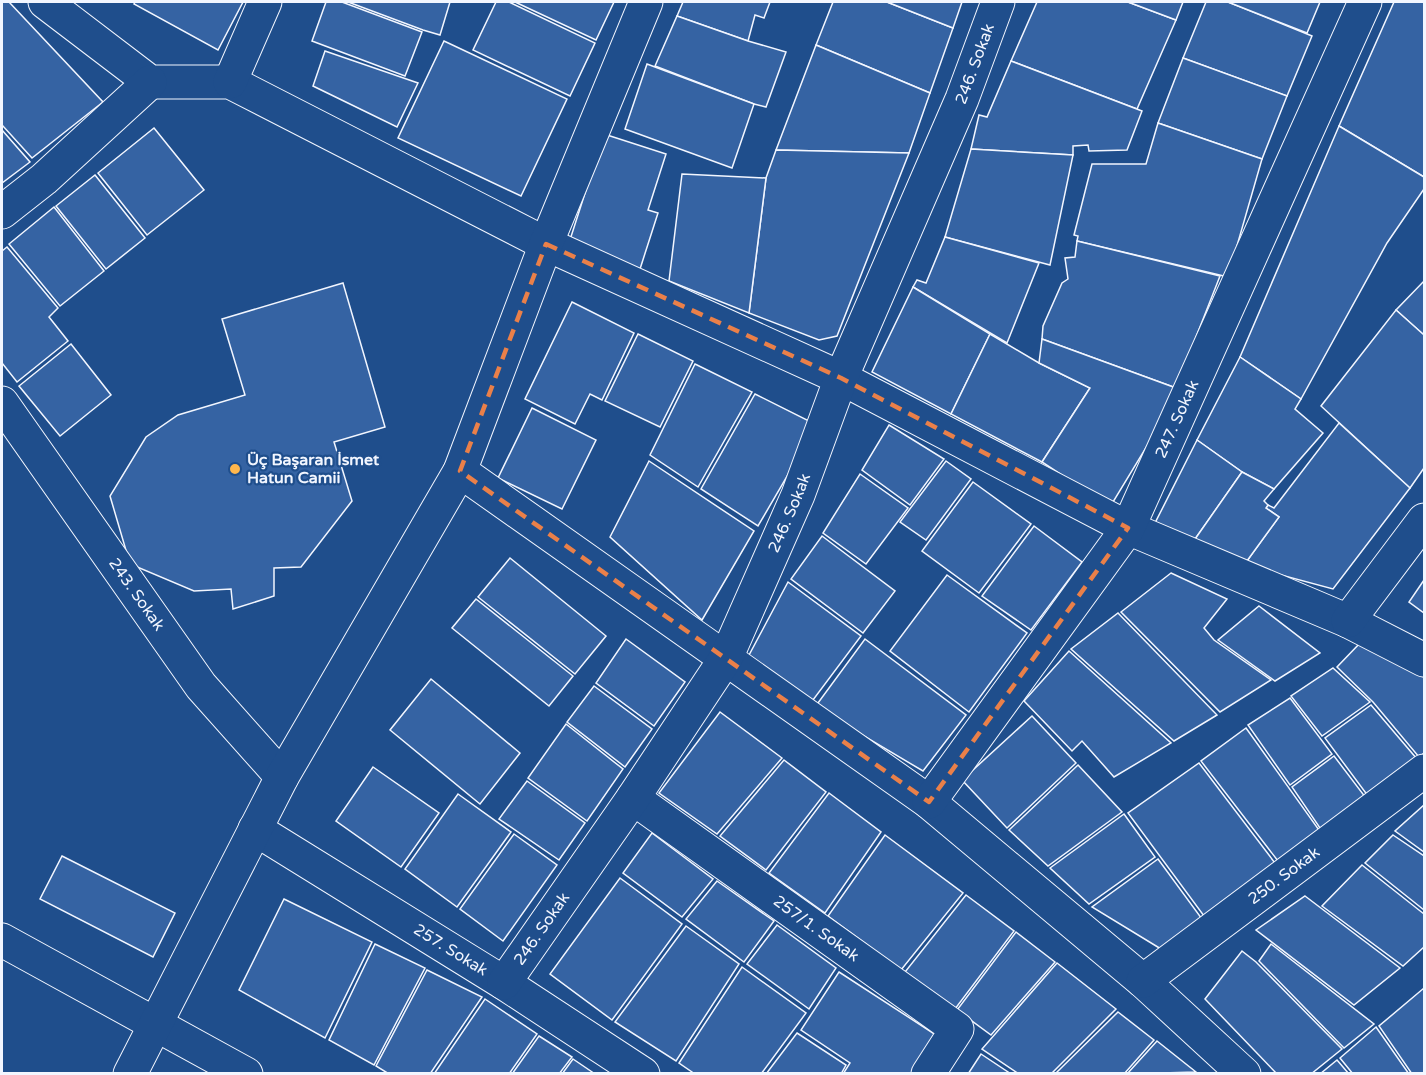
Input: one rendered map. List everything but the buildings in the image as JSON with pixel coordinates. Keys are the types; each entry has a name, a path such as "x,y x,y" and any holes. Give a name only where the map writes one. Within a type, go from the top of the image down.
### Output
{"street":[{"path":"45,2 150,82 230,82 546,244 841,378 1128,528 1347,621 1425,660"},
{"path":"230,82 265,2"},
{"path":"130,1074 282,777 460,471 546,244 646,2"},
{"name":"246. Sokak","path":"504,983 633,798 726,658 798,495 841,378 962,99 998,2"},
{"name":"247. Sokak","path":"929,802 1128,528 1365,2"},
{"path":"2,212 44,179 150,82"},
{"name":"243. Sokak","path":"2,403 201,686 282,777"},
{"path":"460,471 929,802 1143,981 1244,1074"},
{"path":"1347,621 1425,520"},
{"name":"250. Sokak","path":"1143,981 1425,771"},
{"name":"257/1. Sokak","path":"633,798 957,1029 928,1074"},
{"name":"257. Sokak","path":"255,829 504,983 643,1074"},
{"path":"2,940 246,1074"}],"highlighted area":[{"path":"546,244 841,378 1128,528 929,802 460,471"}],"place":[{"name":"Üç Başaran İsmet Hatun Camii","path":"235,469"}]}
